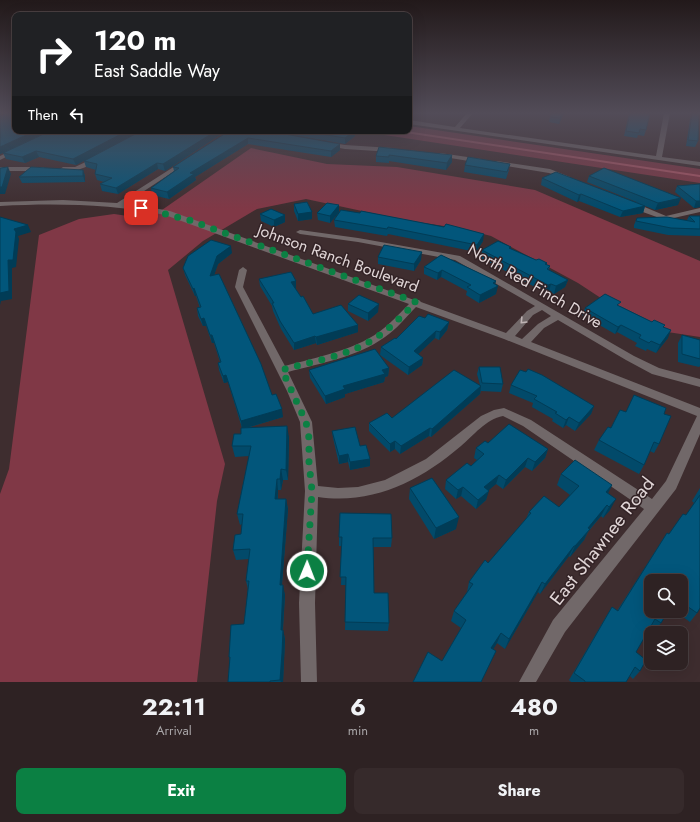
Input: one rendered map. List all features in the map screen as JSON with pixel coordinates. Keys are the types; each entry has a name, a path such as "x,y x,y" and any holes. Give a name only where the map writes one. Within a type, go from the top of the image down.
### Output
{"street":[{"path":"328,145 398,150"},
{"path":"567,145 700,164"},
{"path":"659,158 661,145"},
{"path":"0,158 22,148"},
{"path":"430,154 485,161"},
{"path":"0,169 76,169 102,155"},
{"path":"120,204 190,158"},
{"path":"493,162 550,171 574,180"},
{"name":"Johnson Ranch Boulevard","path":"0,204 58,201 120,204 160,211 189,220 416,302 700,413"},
{"path":"624,201 665,218 700,210"},
{"name":"North Red Finch Drive","path":"300,232 358,240 457,258 656,371 700,383"},
{"path":"243,270 239,287 282,370 306,422 312,491 307,603 309,682"},
{"path":"282,370 349,350 370,342 389,329 416,302"},
{"path":"508,337 530,313 541,306"},
{"path":"524,343 541,326 557,316"},
{"path":"312,491 342,494 362,492 396,482 428,464 475,426 500,412 527,423 652,507"},
{"name":"East Shawnee Road","path":"527,682 559,626 671,485 700,420"}],"shaded area":[{"path":"449,145 536,145 700,169 700,183"},
{"path":"251,148 327,164 397,167 535,190 700,261 700,337 648,329 578,283 491,236 464,229 404,220 306,199 257,209 203,241 168,270 225,464 217,501 197,682 0,682 0,494 9,469 39,235 79,219 114,214 149,219"}],"building":[{"path":"20,145 100,145 73,159 36,151 22,157 3,153"},
{"path":"115,145 194,145 163,164 157,163 116,188 100,184 112,178 95,174 97,164 84,161"},
{"path":"207,145 237,145 190,173 194,174 167,192 151,188 179,168 173,167"},
{"path":"292,145 339,145 331,151"},
{"path":"379,147 452,155 447,163 389,155 389,157 376,156"},
{"path":"468,157 510,164 507,172 465,165"},
{"path":"8,167 2,187 0,187 0,168"},
{"path":"31,167 83,170 83,176 19,177"},
{"path":"604,168 681,198 658,203 589,176"},
{"path":"556,172 645,206 623,211 581,194 579,195 542,178"},
{"path":"700,184 700,201 696,201 677,186"},
{"path":"307,202 312,212 298,214 294,204"},
{"path":"327,203 339,205 330,216 317,213"},
{"path":"271,209 285,215 274,220 260,214"},
{"path":"341,210 360,213 361,211 444,227 446,224 484,234 477,245 388,227 387,229 334,220"},
{"path":"689,216 700,216 700,229 671,228 636,221 637,218 667,217 695,222"},
{"path":"0,217 28,225 14,229 16,232 13,260 8,260 9,291 0,293"},
{"path":"211,240 231,246 217,256 210,276 219,274 261,364 272,395 276,394 282,409 241,421 226,375 223,376 218,363 221,362 212,335 210,335 204,318 201,319 197,308 201,307 194,288 193,289 183,268 188,256"},
{"path":"498,241 511,247 509,248 536,260 539,259 547,263 545,264 550,266 547,269 568,280 556,286 551,284 548,285 482,250"},
{"path":"384,245 422,252 414,264 378,257"},
{"path":"441,255 496,281 493,283 498,286 480,295 467,287 471,285 442,270 438,273 424,267"},
{"path":"291,272 296,281 291,282 301,297 303,296 313,314 341,305 358,325 294,343 280,321 272,303 274,303 259,279"},
{"path":"605,294 621,302 617,305 652,322 654,320 665,325 663,327 671,330 660,345 651,341 649,343 639,338 641,335 621,325 618,327 585,308"},
{"path":"359,295 379,304 368,313 348,304"},
{"path":"428,314 449,322 440,332 436,331 414,351 423,358 409,367 381,347 395,338 396,339 419,316 425,318"},
{"path":"682,335 700,340 700,359 682,354"},
{"path":"375,349 389,368 382,370 385,374 343,386 345,389 325,396 309,370"},
{"path":"479,367 500,367 503,384 482,383"},
{"path":"528,369 542,375 594,406 579,423 569,417 566,420 555,413 557,412 534,399 537,396 511,385 520,370 526,372"},
{"path":"454,370 481,386 432,429 430,428 401,446 395,441 390,444 369,423 387,413 392,418"},
{"path":"634,395 666,408 664,414 671,416 659,444 654,442 644,465 599,440 608,427 611,428 620,410 626,412"},
{"path":"509,424 548,449 535,462 528,458 506,480 499,475 484,487 489,491 478,500 463,487 458,490 446,480 467,463 471,466 484,454 476,448 485,441 488,443"},
{"path":"287,426 286,470 281,469 280,479 277,479 275,499 286,499 280,585 283,585 281,630 283,630 280,680 270,682 228,682 231,625 244,624 249,581 246,581 250,549 233,550 235,535 241,534 243,514 237,514 251,446 232,446 234,434 241,434 241,428"},
{"path":"355,427 360,446 366,445 370,459 350,462 348,454 339,456 332,431"},
{"path":"575,460 612,485 606,492 616,499 609,507 607,505 588,528 590,529 574,546 545,584 542,582 509,639 501,633 491,648 496,651 481,682 413,682 428,652 442,661 466,620 454,611 473,584 469,582 485,560 488,563 531,513 529,512 544,496 559,507 579,486 561,474"},
{"path":"432,478 459,517 436,528 410,488"},
{"path":"700,495 700,608 697,613 688,607 688,574 644,574 644,618 664,618 661,623 655,619 651,626 644,626 644,638 636,652 644,658 644,664 640,671 635,667 626,682 585,682 574,673 612,607 618,611 667,533 669,534 683,514 686,515"},
{"path":"340,513 391,514 392,538 373,538 374,593 388,593 389,623 345,622 346,577 340,577 342,537 339,537"}],"waterway":[{"path":"491,145 700,176"}],"route":[{"path":"141,208 167,213 189,220 416,302 389,329 370,342 349,350 282,370 306,422 309,438 309,462 312,491 307,571"}]}
